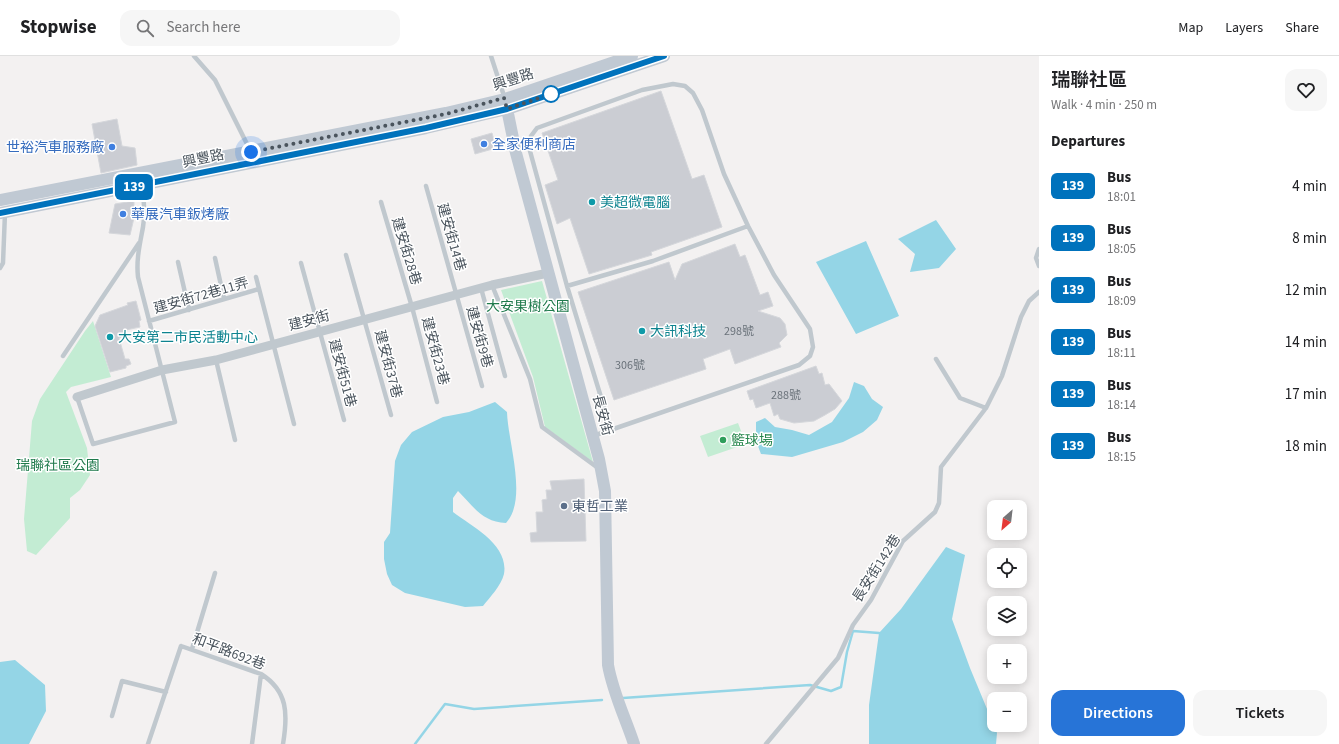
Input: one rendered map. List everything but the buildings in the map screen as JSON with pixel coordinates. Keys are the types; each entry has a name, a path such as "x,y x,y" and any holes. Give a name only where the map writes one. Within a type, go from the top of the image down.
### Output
{"main road":[{"name":"興豐路","path":"0,200 446,114 506,104 631,56"},
{"name":"興豐路","path":"3,212 142,186 426,128 664,56"},
{"name":"長安街","path":"506,104 516,153 601,470 604,491 608,665 616,700 634,744"}],"street":[{"name":"建安街","path":"77,396 162,370 216,360 492,285 548,274"}],"lane":[{"path":"194,56 215,80 251,152"},
{"path":"491,56 506,104"},
{"path":"593,436 611,430 799,365 810,356 813,347 810,329 774,275 748,226 724,174 702,110 693,93 685,86 673,84 642,90 537,128 531,136 530,151 611,430"},
{"path":"77,396 93,444 175,422 138,277 137,263 144,226 142,186 138,173"},
{"name":"建安街14巷","path":"426,186 456,295"},
{"name":"建安街28巷","path":"381,202 412,307"},
{"path":"0,268 3,263 3,212"},
{"path":"568,286 653,261 748,226"},
{"path":"63,356 140,242"},
{"path":"1039,249 1036,258 1039,266"},
{"name":"建安街37巷","path":"346,255 391,414"},
{"path":"215,258 224,300"},
{"path":"178,262 189,310"},
{"name":"建安街51巷","path":"301,263 321,331 344,420"},
{"path":"256,277 294,424"},
{"path":"492,285 530,379 542,427 601,470"},
{"path":"481,288 505,376"},
{"name":"建安街72巷11弄","path":"150,321 259,289"},
{"name":"長安街142巷","path":"766,744 813,690 838,658 853,625 871,600 903,541 935,512 939,503 941,467 986,408 1002,376 1021,316 1029,301 1039,292"},
{"name":"建安街9巷","path":"456,295 482,386"},
{"name":"建安街23巷","path":"412,307 437,402"},
{"path":"936,359 960,398 986,408"},
{"path":"216,360 235,440"},
{"path":"192,649 215,573"},
{"name":"和平路692巷","path":"166,692 181,646 261,674 271,680 280,692 286,713 283,744"},
{"path":"252,744 261,674"},
{"path":"112,716 122,681 166,692 148,744"}],"green space":[{"name":"大安果樹公園","path":"542,281 593,462 545,427 533,377 501,290"},
{"name":"瑞聯社區公園","path":"93,321 111,377 71,387 66,392 87,448 90,475 80,490 70,498 70,518 36,555 27,551 24,519 32,421 40,399"},
{"name":"籃球場","path":"738,423 746,444 708,457 700,436"}],"water":[{"path":"936,220 956,249 939,268 910,272 915,254 898,239"},
{"path":"866,241 899,316 856,334 816,262"},
{"path":"854,382 864,386 872,399 883,407 877,420 863,432 843,442 792,457 761,454 756,441 756,422 765,418 775,427 809,435 832,422 849,398"},
{"path":"495,402 507,412 516,486 516,500 512,513 506,523 490,520 473,507 458,491 453,498 453,512 488,538 495,546 501,554 504,564 503,578 483,606 465,607 405,593 392,585 387,574 384,559 384,542 390,533 395,461 401,445 412,432 443,417 469,412"},
{"path":"946,547 965,555 952,619 987,709 987,732 997,733 996,744 869,744 869,705 879,633 901,609"},
{"path":"15,660 45,685 46,711 29,744 0,744 0,662"}],"waterway":[{"path":"623,698 810,685 831,691 841,687 847,652 853,631 879,633"},
{"path":"415,744 445,704 474,709 602,700"}],"bus line":[{"name":"139","path":"0,213 142,186 426,128 507,109 664,56"}],"place":[{"name":"全家便利商店","path":"484,144"},
{"name":"世裕汽車服務廠","path":"112,147"},
{"name":"美超微電腦","path":"592,202"},
{"name":"華展汽車鈑烤廠","path":"123,214"},
{"name":"大訊科技","path":"642,331"},
{"name":"大安第二市民活動中心","path":"110,337"},
{"name":"籃球場","path":"723,440"},
{"name":"東哲工業","path":"564,506"}],"route":[{"path":"251,152 446,114 504,98 507,109 551,94"}]}
